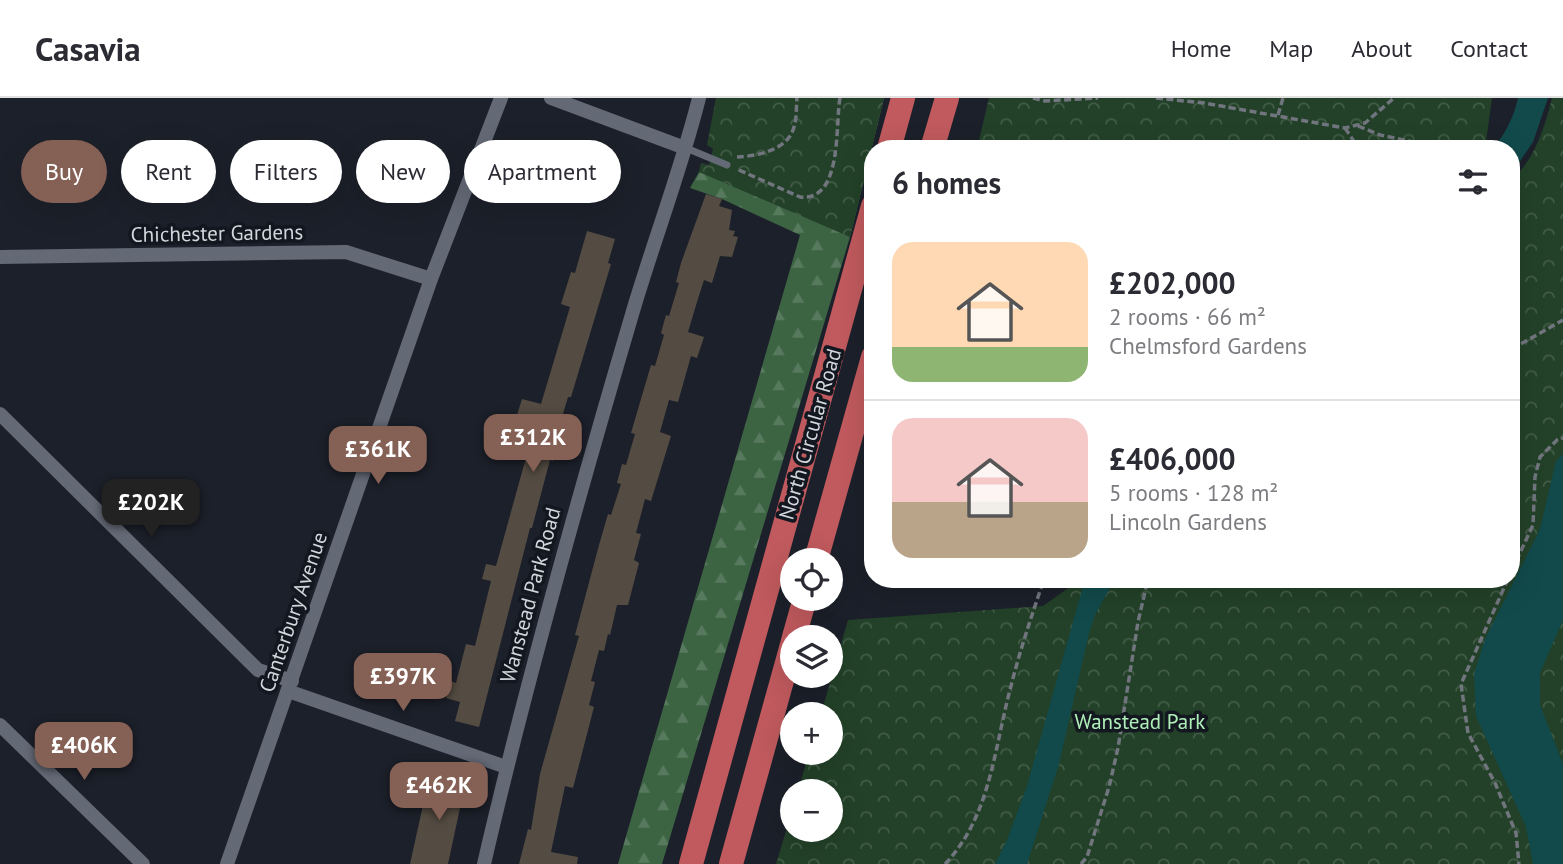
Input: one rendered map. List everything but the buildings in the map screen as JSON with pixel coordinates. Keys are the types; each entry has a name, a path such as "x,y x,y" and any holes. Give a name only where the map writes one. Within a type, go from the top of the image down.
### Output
{"highway":[{"path":"891,140 903,98"},
{"path":"935,140 947,98"},
{"name":"North Circular Road","path":"691,864 864,239"},
{"name":"North Circular Road","path":"819,548 864,389"},
{"path":"730,864 780,685"}],"street":[{"name":"Canterbury Avenue","path":"227,864 431,279 501,98"},
{"path":"551,98 685,148"},
{"name":"Wanstead Park Road","path":"484,864 506,767 576,503 699,98"},
{"name":"Chichester Gardens","path":"0,257 346,252 431,279"},
{"path":"0,414 258,670 290,686 506,767"},
{"path":"0,725 143,864"}],"lane":[{"path":"685,148 727,165"}],"path":[{"path":"752,156 775,149 791,135 795,125 797,98"},
{"path":"727,165 800,197 809,198 816,195 825,186 831,167 839,132 840,98"},
{"path":"1033,98 1045,101 1098,98"},
{"path":"1156,98 1204,103 1345,128 1359,126 1394,98"},
{"path":"1278,115 1283,98"},
{"path":"1359,126 1380,135 1403,140"},
{"path":"1345,128 1353,140"},
{"path":"1520,344 1563,320"},
{"path":"1520,553 1533,525 1535,477 1540,457 1557,440 1563,438"},
{"path":"945,864 965,840 989,784 1010,688 1041,588"},
{"path":"1081,864 1087,858 1118,748 1146,588"},
{"path":"1504,588 1461,684 1468,733 1495,783 1516,833 1519,864"}],"green space":[{"path":"716,98 884,98 874,140 864,140 864,180 850,237 699,172 701,163 709,165 713,149 707,145"},
{"path":"884,98 874,140 864,140 864,180 850,237 662,864 618,864 800,235 722,199 690,188 699,172 724,174"},
{"path":"989,98 1492,98 1486,140 979,140"},
{"name":"Wanstead Park","path":"1552,98 1563,98 1563,864 776,864 783,842 843,842 843,779 801,779 806,765 843,765 843,702 824,702 828,688 843,688 843,637 848,620 1043,606 1068,588 1520,588 1520,171 1533,153"}],"shaded area":[{"path":"1518,98 1548,98 1533,142 1520,161 1520,140 1499,140 1514,112"},
{"path":"1563,454 1563,620 1540,673 1540,705 1563,764 1563,864 1533,864 1526,827 1476,716 1474,674 1485,639 1510,588 1520,588 1520,569 1540,529 1556,461"},
{"path":"1082,588 1110,588 1095,615 1089,633 1059,764 1027,864 995,864 1027,786"}]}
